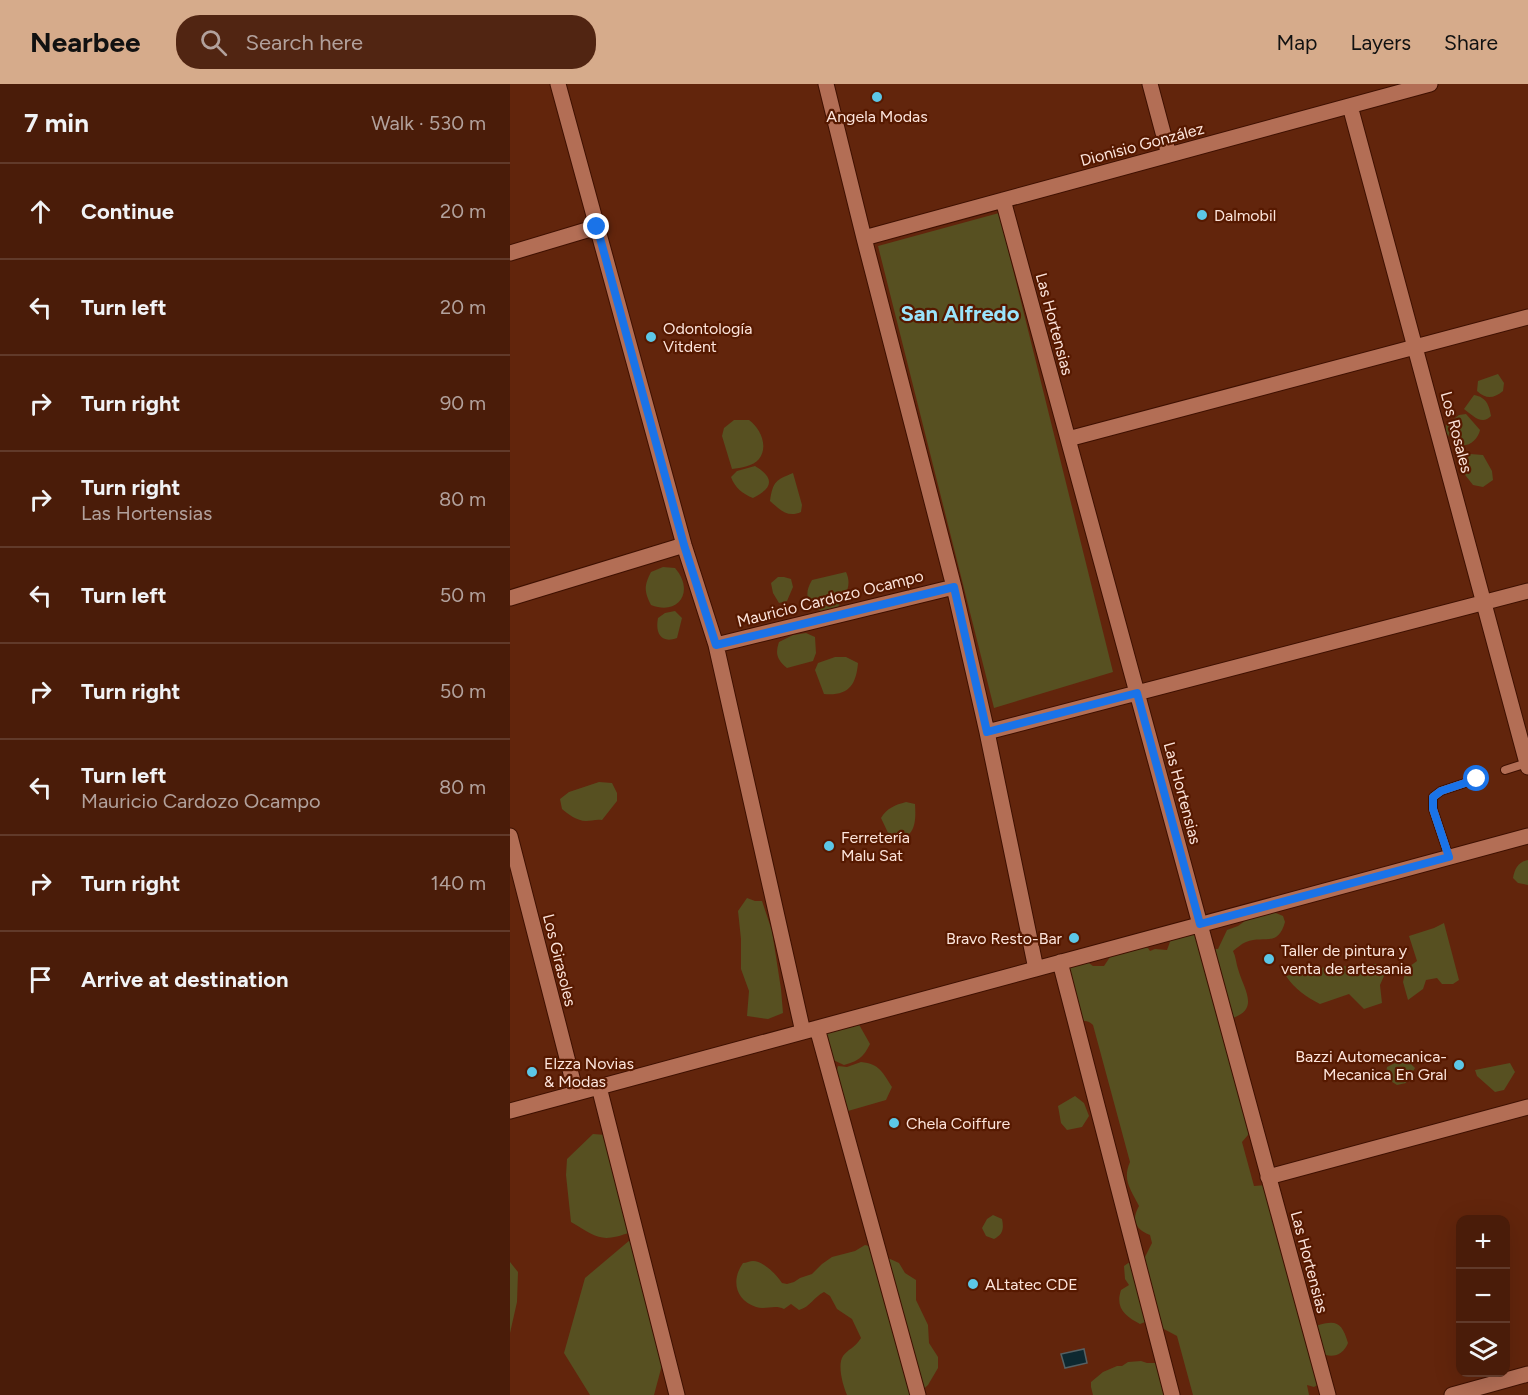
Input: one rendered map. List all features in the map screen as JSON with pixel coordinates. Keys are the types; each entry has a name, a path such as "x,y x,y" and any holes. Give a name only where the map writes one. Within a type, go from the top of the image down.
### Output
{"street":[{"path":"558,84 684,545 716,645 810,1030 918,1395"},
{"path":"826,84 954,587 987,732 1036,969"},
{"path":"1150,84 1169,156"},
{"name":"Dionisio González","path":"864,238 1430,84"},
{"name":"Los Rosales","path":"1350,106 1528,765"},
{"name":"Las Hortensias","path":"1003,200 1328,1395"},
{"path":"510,253 597,227"},
{"path":"1068,439 1528,317"},
{"path":"510,598 684,545"},
{"name":"Mauricio Cardozo Ocampo","path":"716,645 954,587"},
{"path":"987,732 1528,591"},
{"name":"Los Girasoles","path":"510,836 576,1093"},
{"path":"510,1111 1528,836"},
{"path":"1060,962 1172,1395"},
{"path":"598,1087 677,1395"},
{"path":"1268,1177 1528,1107"},
{"path":"1452,1395 1528,1374"}],"lane":[{"path":"1505,770 1528,765"},
{"path":"1449,857 1433,809 1433,797 1441,791 1477,779"}],"shaded area":[{"path":"999,213 1113,672 994,708 878,246"},
{"path":"1498,374 1504,383 1503,391 1490,397 1483,396 1477,391 1478,381"},
{"path":"1474,395 1481,397 1487,403 1491,416 1488,419 1477,419 1464,409"},
{"path":"1466,414 1480,430 1471,443 1461,445 1446,433 1446,425 1459,415"},
{"path":"734,420 749,420 753,423 760,432 763,449 759,459 754,463 732,469 722,436 724,428"},
{"path":"1470,454 1483,455 1492,471 1493,480 1483,487 1473,485 1462,471 1458,461"},
{"path":"755,466 766,475 769,483 765,490 753,498 740,490 731,477 737,471"},
{"path":"793,473 802,505 801,512 788,514 770,501 776,482"},
{"path":"663,567 675,568 684,585 684,593 676,604 661,608 651,605 646,585 651,572"},
{"path":"846,572 848,587 837,609 825,613 811,604 808,591 812,580"},
{"path":"778,577 791,579 793,587 787,601 779,603 773,593 771,583"},
{"path":"675,611 682,618 677,638 667,640 658,633 658,618 665,613"},
{"path":"806,633 815,637 816,653 813,661 787,668 778,656 779,642 793,635"},
{"path":"835,657 846,657 858,663 855,678 845,691 824,694 815,670 818,663"},
{"path":"599,782 612,783 617,793 617,801 602,820 579,820 562,809 560,799 569,792"},
{"path":"906,802 915,804 914,827 908,835 898,841 890,837 881,818 892,807"},
{"path":"1528,860 1528,885 1518,883 1513,878 1516,868"},
{"path":"747,898 762,901 772,931 783,1013 768,1019 747,1016 749,991 741,969 738,911"},
{"path":"1271,911 1283,916 1285,922 1278,935 1274,938 1246,942 1233,951 1248,998 1245,1010 1230,1019 1249,1122 1248,1135 1242,1142 1254,1186 1267,1185 1273,1208 1271,1215 1287,1224 1316,1326 1329,1323 1338,1324 1348,1343 1337,1355 1329,1356 1320,1353 1319,1384 1314,1387 1307,1385 1309,1395 1193,1395 1177,1336 1162,1328 1158,1317 1140,1324 1130,1318 1120,1307 1121,1290 1129,1285 1125,1279 1124,1266 1134,1259 1144,1259 1152,1243 1150,1235 1136,1224 1135,1216 1139,1206 1127,1180 1130,1162 1093,1025 1087,1021 1080,1022 1064,998 1070,963 1086,961 1093,966 1104,966 1112,954 1139,946 1148,948 1150,951 1167,950 1171,939 1192,929 1214,949 1218,949 1227,930 1249,918"},
{"path":"1444,923 1459,980 1453,984 1442,984 1437,978 1426,980 1423,989 1408,1000 1403,982 1406,969 1417,961 1409,936"},
{"path":"1376,964 1384,976 1380,985 1382,1003 1364,1009 1349,994 1320,1004 1301,992 1286,976 1317,968"},
{"path":"857,1021 870,1044 865,1053 857,1060 844,1065 831,1059 822,1030"},
{"path":"1402,1061 1409,1062 1415,1068 1406,1083 1397,1085 1389,1080 1386,1073 1387,1067"},
{"path":"861,1062 877,1067 892,1087 886,1100 848,1111 839,1089 838,1066 847,1067"},
{"path":"1510,1063 1515,1072 1504,1090 1495,1092 1477,1076 1475,1070"},
{"path":"1075,1096 1084,1103 1089,1116 1082,1127 1067,1130 1061,1123 1058,1106"},
{"path":"593,1134 606,1135 631,1232 613,1237 600,1237 571,1222 566,1175 567,1159"},
{"path":"993,1215 1002,1219 1003,1226 1001,1233 994,1239 986,1236 982,1228 987,1219"},
{"path":"630,1240 662,1365 654,1395 590,1395 564,1353 585,1278"},
{"path":"865,1245 873,1247 899,1263 905,1273 916,1280 916,1300 928,1325 929,1343 938,1357 938,1368 928,1385 917,1395 847,1395 841,1376 841,1360 861,1338 852,1319 837,1309 830,1296 824,1292 799,1310 791,1304 784,1309 756,1307 743,1300 737,1289 737,1276 743,1263 753,1261 761,1263 782,1283 787,1284 812,1274 832,1257 855,1251"},
{"path":"510,1262 518,1272 517,1302 510,1333"},
{"path":"1128,1362 1167,1363 1174,1372 1172,1381 1162,1390 1175,1395 1093,1395 1091,1382 1103,1372"}],"water":[{"path":"1084,1349 1087,1363 1065,1368 1061,1354"}],"place":[{"name":"Angela Modas","path":"877,97"},
{"name":"Dalmobil","path":"1202,215"},
{"name":"Odontología Vitdent","path":"651,337"},
{"name":"Ferretería Malu Sat","path":"829,846"},
{"name":"Bravo Resto-Bar","path":"1074,938"},
{"name":"Taller de pintura y venta de artesania","path":"1269,959"},
{"name":"Bazzi Automecanica- Mecanica En Gral","path":"1459,1065"},
{"name":"Elzza Novias & Modas","path":"532,1072"},
{"name":"Chela Coiffure","path":"894,1123"},
{"name":"ALtatec CDE","path":"973,1284"}],"district":[{"name":"San Alfredo","path":"960,313"}],"route":[{"path":"597,227 684,545 716,645 954,587 987,732 1137,693 1200,924 1449,857 1433,809 1433,797 1441,791 1477,779"}]}
